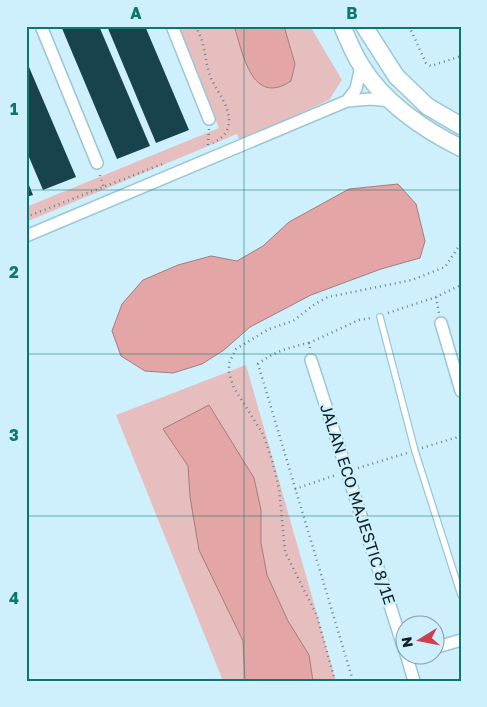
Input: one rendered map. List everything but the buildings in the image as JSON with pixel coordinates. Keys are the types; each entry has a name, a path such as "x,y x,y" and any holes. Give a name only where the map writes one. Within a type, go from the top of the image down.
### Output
{"street":[{"path":"40,26 97,163"},
{"path":"172,26 209,119"},
{"path":"342,26 361,66 391,101 420,124 461,148"},
{"path":"364,26 396,76 427,106 461,126"},
{"path":"347,101 356,89 361,66"},
{"path":"26,236 347,101 371,99 391,101"},
{"path":"441,323 461,391"},
{"name":"JALAN ECO MAJESTIC 8/1E","path":"311,360 395,614"},
{"path":"444,645 461,640"},
{"name":"JALAN ECO MAJESTIC 8/1E","path":"410,664 414,681"}],"lane":[{"path":"380,316 415,451 461,595"}],"path":[{"path":"195,26 201,35 211,78 224,103 229,122 228,131 221,139 200,149"},
{"path":"409,26 426,63 431,66 461,56"},
{"path":"26,217 173,160"},
{"path":"335,681 317,616 285,552 279,488 272,460 263,434 234,388 229,373 229,362 236,349 269,329 293,321 315,304 328,297 412,280 445,266 461,243"},
{"path":"309,343 268,356 258,364 353,681"},
{"path":"294,489 461,436"}],"shaded area":[{"path":"178,26 310,26 342,80 329,100 240,141 237,134 26,222 26,207 219,128"},
{"path":"234,26 284,26 295,64 291,81 278,87 267,87 258,82 251,74 246,63"},
{"path":"398,184 416,204 425,241 420,258 381,269 311,295 250,327 224,350 202,364 173,373 145,371 121,356 112,331 122,304 143,280 178,265 211,256 237,261 263,246 289,222 349,189"},
{"path":"246,365 336,681 223,681 116,415"},
{"path":"209,405 254,478 261,510 261,543 267,575 288,621 309,655 313,681 245,681 243,641 199,550 190,497 188,466 163,429"}]}
